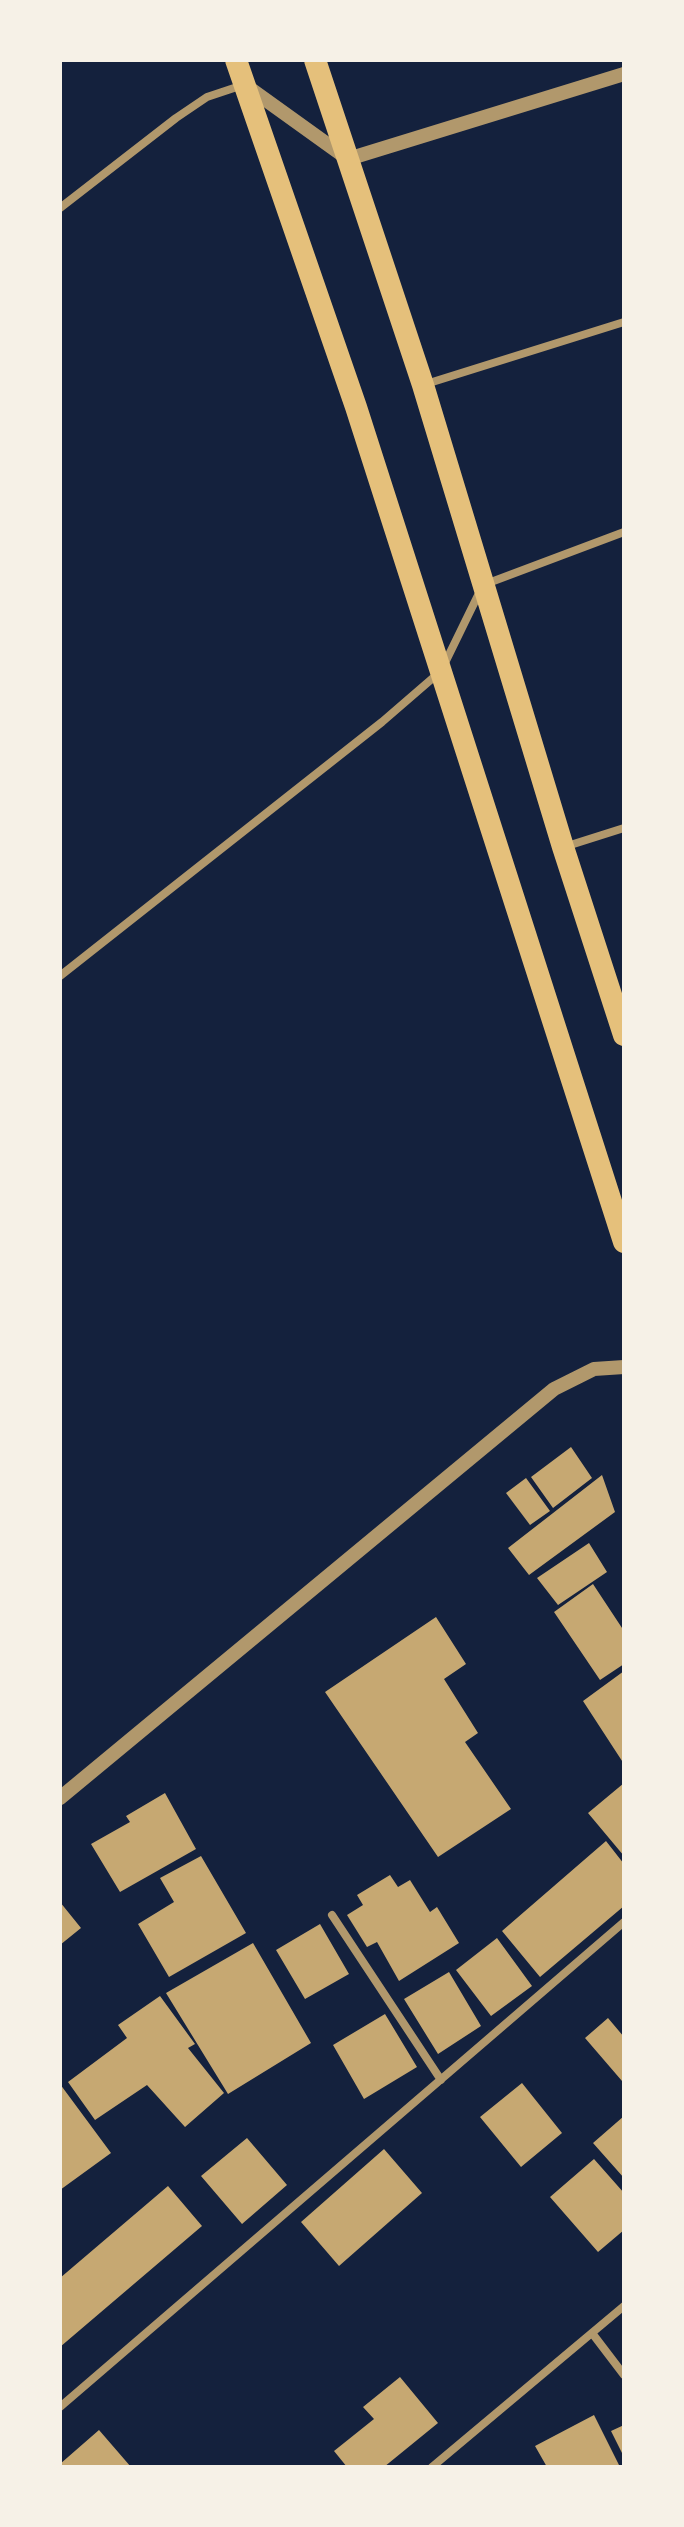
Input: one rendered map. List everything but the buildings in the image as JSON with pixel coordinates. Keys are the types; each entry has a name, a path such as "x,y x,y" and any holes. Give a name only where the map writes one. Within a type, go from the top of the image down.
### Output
{"highway":[{"path":"236,60 356,407 624,1242"},
{"path":"315,60 423,385 563,847 624,1035"}],"street":[{"path":"60,208 207,97 244,84 348,159 624,74"},
{"path":"423,385 624,322"},
{"path":"60,976 382,722 441,671 483,585 624,532"},
{"path":"563,847 624,828"},
{"path":"60,1798 554,1389 594,1369 624,1367"},
{"path":"332,1915 441,2080"},
{"path":"60,2407 624,1922"},
{"path":"432,2467 624,2306"},
{"path":"592,2333 624,2375"}]}
